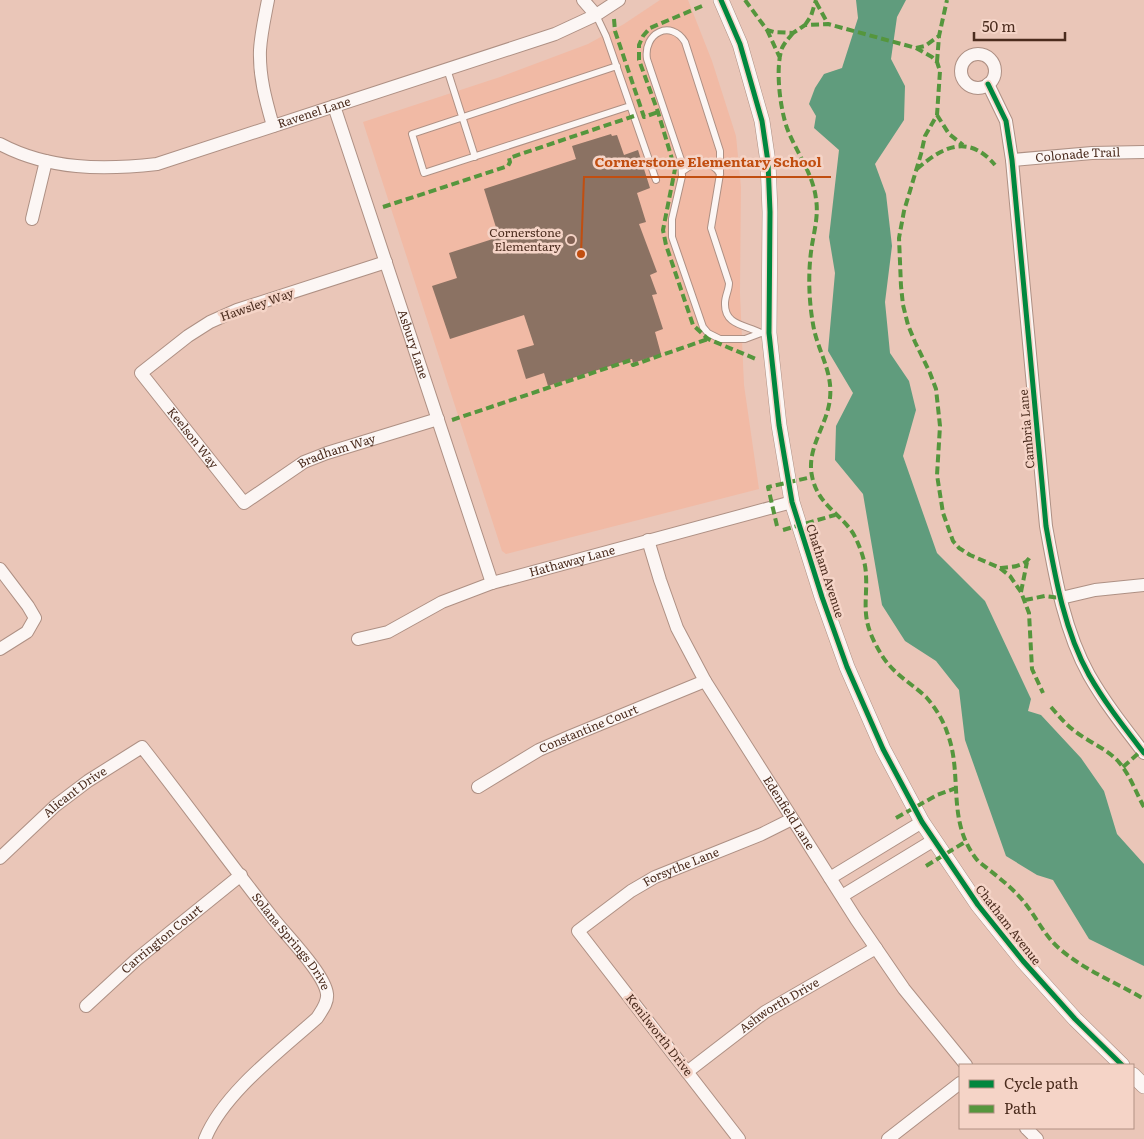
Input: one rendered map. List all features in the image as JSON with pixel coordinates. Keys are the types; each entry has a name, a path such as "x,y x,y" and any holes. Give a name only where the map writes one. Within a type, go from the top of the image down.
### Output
{"street":[{"path":"268,0 260,48 264,93 273,126"},
{"path":"583,0 596,15"},
{"name":"Ravenel Lane","path":"0,144 35,159 64,165 94,168 157,164 555,34 596,15 619,0"},
{"name":"Chatham Avenue","path":"721,0 740,44 762,121 768,162 770,212 765,333 792,502 822,597 847,667 883,749 922,822 978,905 1023,961 1075,1019 1121,1064"},
{"name":"Cambria Lane","path":"988,84 1006,121 1012,160 1046,526 1054,572 1072,636 1088,673 1110,709 1144,753"},
{"name":"Asbury Lane","path":"334,106 492,583"},
{"name":"Colonade Trail","path":"1012,160 1092,153 1144,152"},
{"path":"32,219 46,161"},
{"name":"Hawsley Way","path":"141,373 188,336 210,322 237,310 386,262"},
{"name":"Keelson Way","path":"141,373 244,503"},
{"name":"Bradham Way","path":"244,503 304,462 327,453 438,419"},
{"name":"Hathaway Lane","path":"358,639 388,632 442,602 492,583 792,502"},
{"name":"Edenfield Lane","path":"648,540 677,628 705,682 876,948 904,989 965,1064"},
{"path":"0,569 28,606 34,618 26,632 0,650"},
{"path":"1061,598 1094,590 1144,585"},
{"name":"Constantine Court","path":"478,787 547,747 705,682"},
{"name":"Alicant Drive","path":"0,858 55,806 88,781 142,747 154,762"},
{"name":"Solana Springs Drive","path":"154,762 314,969 323,982 327,994 325,1006 316,1018 242,1085 216,1118 204,1139"},
{"name":"Forsythe Lane","path":"578,931 631,891 655,877 762,834 792,819"},
{"path":"830,878 922,822"},
{"path":"842,896 934,840"},
{"name":"Carrington Court","path":"86,1006 137,959 241,876"},
{"name":"Kenilworth Drive","path":"578,931 739,1139"},
{"name":"Ashworth Drive","path":"687,1072 765,1012 876,948"},
{"path":"1134,1076 1144,1086"},
{"path":"888,1139 959,1084"},
{"path":"1027,1129 1038,1139"}],"lane":[{"path":"596,15 617,66 656,180"},
{"path":"665,30 681,35 685,42 720,151 720,174 711,228 729,283 725,306 731,320 737,325 753,328 765,333 745,339 720,339 708,333 699,319 672,237 672,219 683,171 679,151 645,49 653,37 665,30"},
{"path":"617,66 412,134 424,173 630,106"},
{"path":"448,69 474,157"},
{"path":"683,171 695,164 703,164 717,169 720,174"}],"shaded area":[{"name":"Cornerstone Elementary","path":"660,0 688,0 712,61 736,136 741,187 740,293 744,385 759,489 506,554 502,551 363,122 500,77 588,44 624,24"},
{"path":"856,0 906,0 897,17 891,59 905,86 904,120 875,164 886,194 892,246 885,302 890,353 909,381 916,410 903,456 937,553 985,601 1031,699 1028,711 1041,715 1081,758 1104,791 1117,834 1144,864 1144,966 1089,939 1053,880 1037,875 1006,856 965,740 959,690 936,661 905,641 882,605 863,494 835,460 836,426 853,393 828,351 835,273 829,237 839,150 814,128 816,116 809,104 815,88 824,74 842,68 858,18"}],"building":[{"path":"611,134 612,136 617,135 624,155 638,150 650,188 637,193 646,222 639,224 657,272 650,275 657,294 652,295 663,329 655,332 661,354 633,363 632,359 548,386 544,373 526,379 517,350 534,345 524,315 450,339 432,286 457,278 449,253 499,237 484,189 576,159 572,146"}],"marked path":[{"path":"745,0 767,30 793,33 805,25 828,24 916,48 937,62 940,71 937,115 925,136 904,211 899,238 903,305 908,325 936,389 940,426 937,475 943,513 953,541 959,548 970,555 1000,568 1010,576 1021,592 1029,613 1032,669 1043,693"},
{"path":"805,25 811,16 816,0"},
{"path":"937,62 939,36 947,0"},
{"path":"816,2 828,24"},
{"path":"702,6 650,28 643,36 639,45 639,60 658,112 675,169 663,230 666,245 693,325 708,339 756,359"},
{"path":"614,19 615,31 644,117 658,112"},
{"path":"767,30 780,58"},
{"path":"793,33 782,48 779,66 779,88 787,128 808,171 816,199 816,219 809,270 810,297 815,334 827,370 830,388 826,417 812,456 811,466 815,487 826,504 847,525 861,550 866,572 867,621 877,646 891,667 926,697 945,727 952,749 958,814 968,846 978,861 1019,896 1050,939 1061,950 1091,971 1144,999"},
{"path":"916,48 925,46 939,36"},
{"path":"937,115 949,134 963,145"},
{"path":"383,207 508,166 509,158 634,116"},
{"path":"917,169 936,154 956,147 976,149 995,165"},
{"path":"452,420 631,360 633,365 708,339"},
{"path":"777,526 768,487 812,477"},
{"path":"783,530 835,515"},
{"path":"1000,568 1021,565 1030,557"},
{"path":"1021,592 1027,562"},
{"path":"1025,600 1045,596 1061,598"},
{"path":"1051,707 1072,729 1107,752 1122,765 1144,807"},
{"path":"1123,767 1142,750"},
{"path":"896,818 937,795 956,788"},
{"path":"926,866 965,842"}],"cycle path":[{"path":"721,0 740,44 762,121 768,162 770,212 769,333 779,425 792,502 822,597 847,667 883,749 922,822 978,905 1023,961 1075,1019 1121,1064"},
{"path":"988,84 1006,121 1012,160 1046,526 1057,583 1067,621 1080,658 1108,705 1144,753"}],"place":[{"name":"Cornerstone Elementary","path":"571,240"},
{"name":"Cornerstone Elementary School","path":"581,254"}]}
